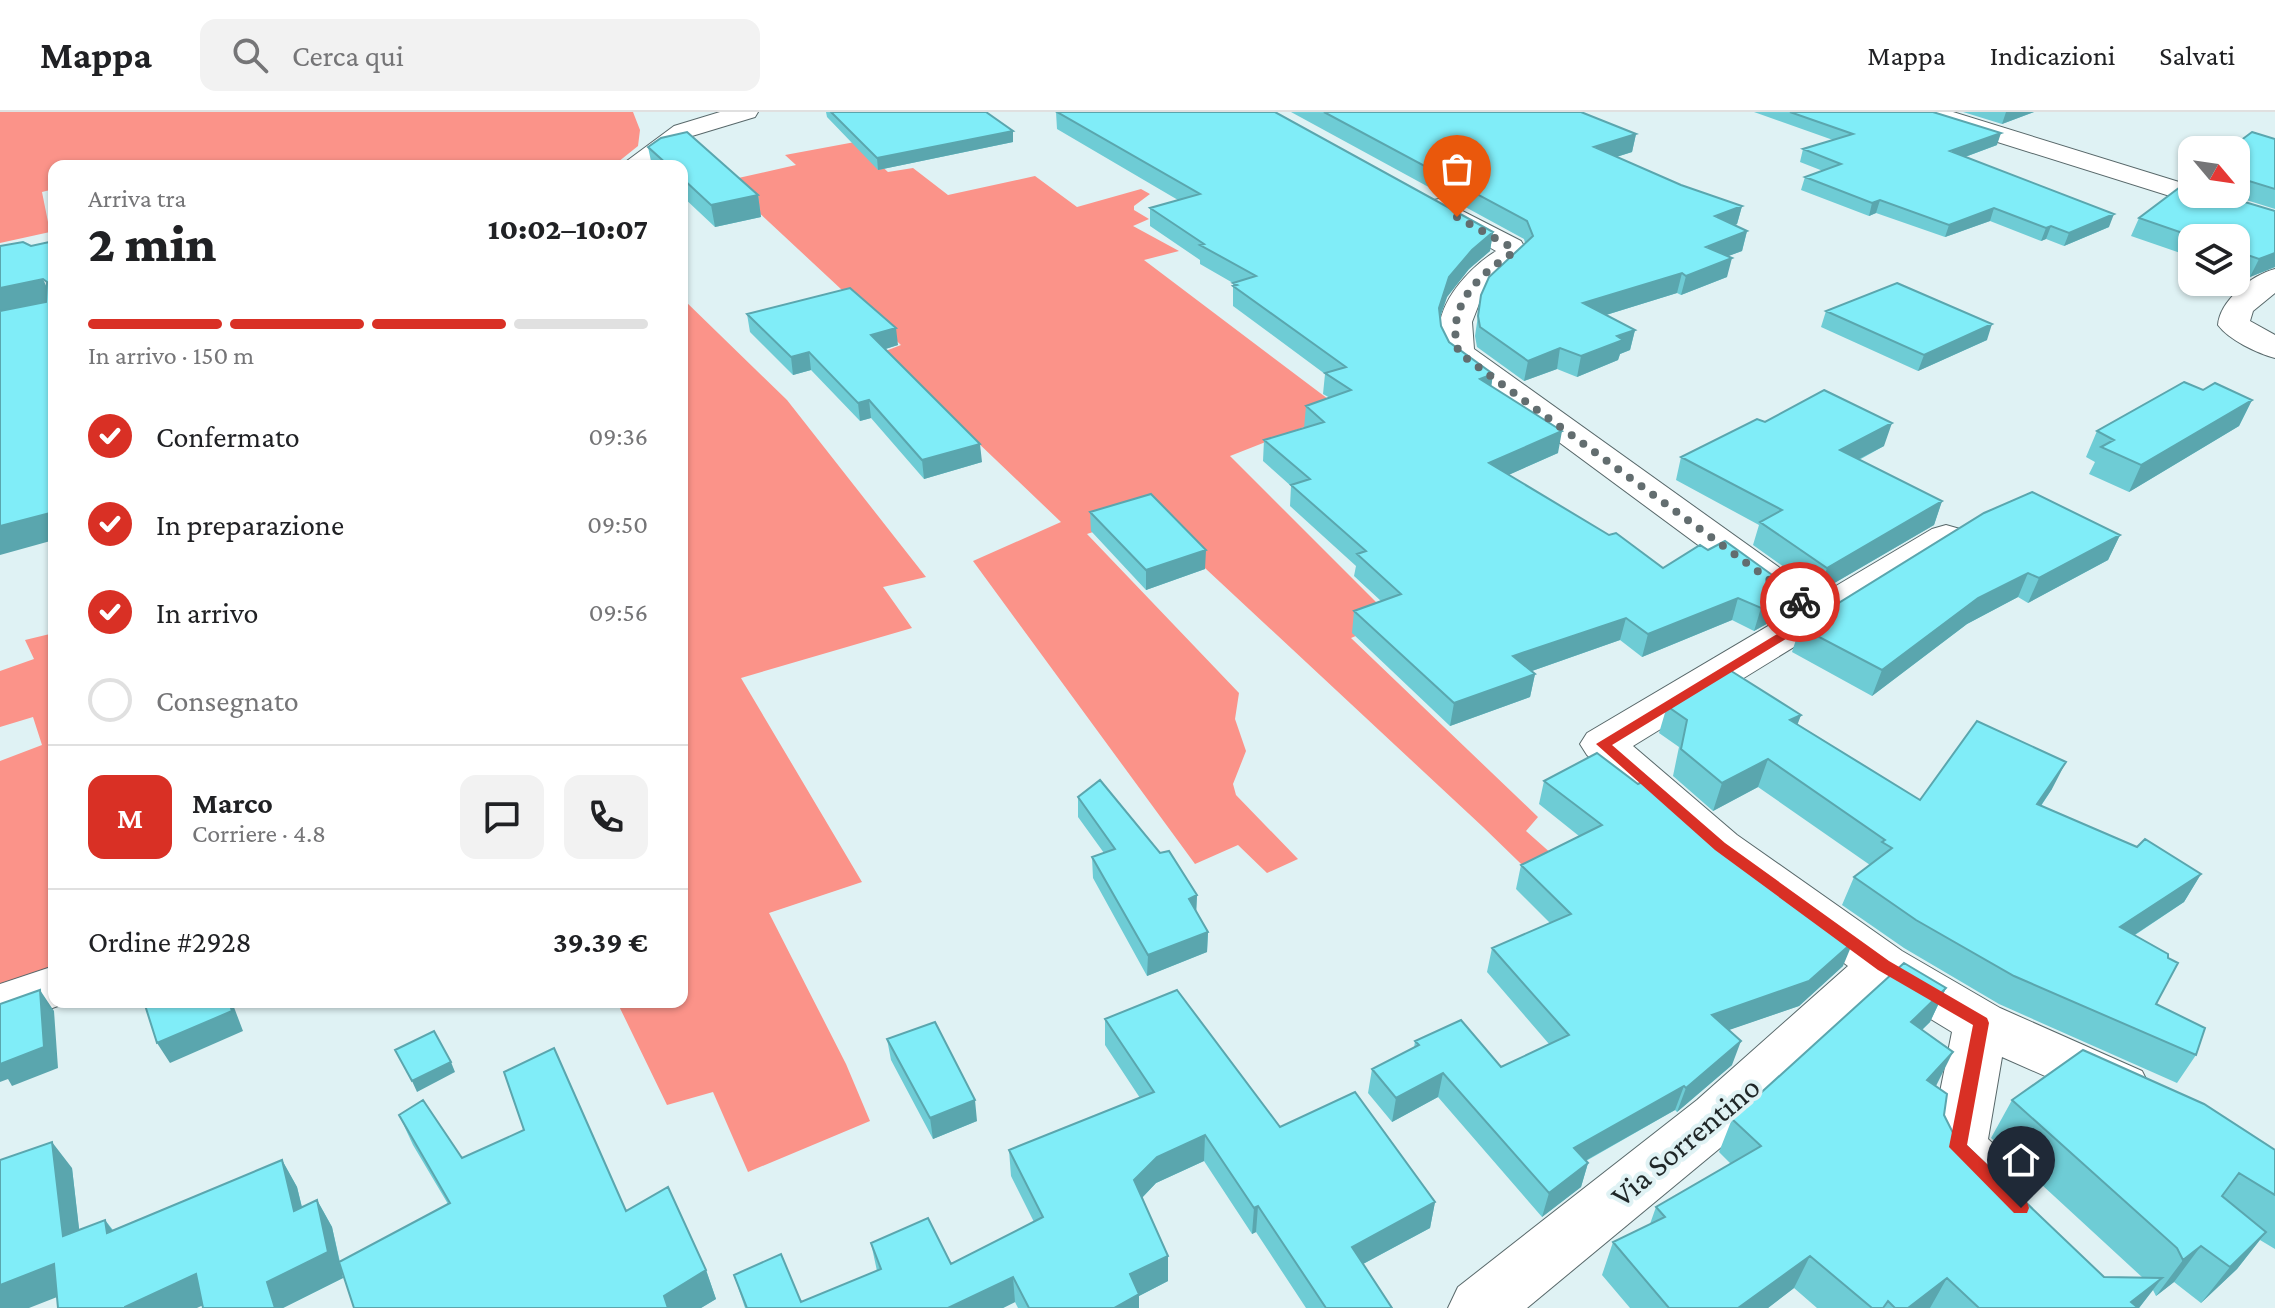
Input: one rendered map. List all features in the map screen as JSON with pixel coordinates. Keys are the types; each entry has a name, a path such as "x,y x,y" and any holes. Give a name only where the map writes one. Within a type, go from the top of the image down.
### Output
{"street":[{"path":"642,160 706,117 746,112"},
{"path":"1927,112 2275,221"},
{"path":"1416,194 1511,247 1513,253 1474,284 1459,304 1455,340 1459,353 1818,614"},
{"path":"2275,278 2236,310 2233,318 2234,325 2245,334 2275,348"},
{"path":"1955,532 1603,744 1720,847 1884,965 1981,1023 2163,1106"},
{"name":"Via Sorrentino","path":"1480,1308 1717,1117 1884,965"},
{"path":"0,1006 48,988"},
{"path":"1981,1023 1958,1147 2036,1222"}],"shaded area":[{"path":"0,112 633,112 640,130 638,146 620,160 48,160 48,190 42,192 48,232 0,243"},
{"path":"855,142 888,172 913,168 948,195 1035,176 1077,207 1141,189 1150,194 1134,206 1134,210 1149,219 1133,226 1179,251 1144,260 1344,411 1230,456 1394,620 1351,638 1538,817 1526,831 1717,1001 1686,1024 1483,827 1147,514 1087,534 1239,693 1235,719 1246,751 1233,784 1236,795 1298,859 1267,873 1238,845 1195,864 973,561 1061,522 883,352 901,345 725,181 796,165 785,155"},
{"path":"688,304 787,400 926,577 883,587 912,628 741,678 862,882 769,913 846,1064 870,1121 748,1172 713,1092 667,1105 620,1008 688,1008"},
{"path":"48,634 48,970 0,986 0,761 42,745 33,717 0,727 0,671 34,659 25,640"}],"building":[{"path":"831,112 986,112 1013,131 877,158"},
{"path":"1057,112 1275,112 1493,232 1472,250 1449,277 1439,308 1441,326 1449,342 1493,374 1480,379 1562,431 1489,463 1609,535 1616,533 1663,568 1700,545 1708,550 1725,541 1793,590 1761,608 1738,598 1648,634 1626,618 1513,656 1535,674 1454,703 1354,611 1401,594 1357,554 1366,551 1291,485 1310,479 1264,440 1324,422 1306,406 1351,390 1325,373 1346,367 1233,286 1237,285 1233,283 1256,276 1200,245 1204,244 1150,208 1200,194"},
{"path":"1324,112 1581,112 1636,134 1594,147 1681,185 1742,206 1715,216 1747,231 1706,247 1732,258 1686,276 1682,273 1583,303 1635,330 1617,336 1623,340 1581,356 1560,348 1528,361 1480,327 1478,316 1481,295 1489,277 1533,236 1527,221"},
{"path":"1790,112 1933,112 2001,133 1950,151 2114,214 2069,233 2051,226 2046,228 1994,208 1949,225 1880,200 1872,203 1805,177 1841,164 1803,149 1853,134"},
{"path":"687,132 758,195 711,205 688,184 688,160 662,160 648,147 661,138"},
{"path":"2252,132 2275,139 2275,189 2250,181 2250,136 2247,136"},
{"path":"2178,189 2178,208 2250,208 2250,204 2275,211 2275,253 2259,259 2250,256 2250,224 2178,224 2178,231 2139,218"},
{"path":"23,242 31,246 48,242 48,514 0,526 0,311 46,302 47,282 43,279 0,288 0,246"},
{"path":"1897,283 1992,324 1924,355 1826,311"},
{"path":"850,288 896,328 871,335 980,444 922,460 869,400 858,403 809,352 791,357 747,314"},
{"path":"2184,382 2203,390 2215,383 2252,400 2141,465 2101,447 2114,440 2097,431"},
{"path":"1824,390 1892,423 1840,450 1942,501 1827,568 1760,522 1782,510 1681,457 1757,419 1765,422"},
{"path":"2032,492 2120,535 2039,578 2028,573 1978,598 1882,670 1800,627 1984,513"},
{"path":"1151,494 1206,550 1146,570 1090,512"},
{"path":"1728,669 1801,715 1790,720 1920,800 1977,721 2066,762 2037,804 2137,847 2145,839 2201,874 2120,927 2178,963 2156,1004 2205,1028 2196,1055 2014,976 1916,920 1854,877 1892,848 1882,842 1885,840 1768,759 1722,783 1681,749 1687,720 1667,706"},
{"path":"1597,753 1638,784 1644,781 1709,838 1853,942 1809,981 1712,1015 1741,1041 1686,1088 1684,1086 1574,1148 1588,1163 1549,1193 1443,1073 1396,1098 1372,1069 1419,1045 1415,1041 1461,1020 1501,1067 1569,1035 1492,948 1571,914 1521,865 1602,825 1544,781"},
{"path":"1100,780 1160,853 1169,851 1197,895 1189,899 1208,932 1148,955 1092,857 1115,849 1078,797"},
{"path":"1904,963 1946,988 1911,1022 1953,1052 1927,1080 1947,1094 1944,1115 1953,1133 2104,1277 2162,1278 2131,1302 2136,1308 1979,1308 1947,1278 1908,1308 1895,1308 1888,1301 1883,1308 1872,1308 1810,1256 1738,1308 1669,1308 1613,1242 1665,1217 1656,1207 1761,1146 1732,1119"},
{"path":"40,990 44,1047 0,1064 0,1004"},
{"path":"1177,990 1280,1127 1355,1092 1435,1202 1352,1247 1392,1308 1326,1308 1258,1206 1254,1208 1205,1135 1157,1157 1134,1180 1168,1256 1130,1274 1139,1294 1114,1308 1029,1308 1013,1277 948,1308 747,1308 734,1275 781,1254 801,1302 881,1269 871,1243 928,1218 951,1264 1043,1217 1009,1150 1154,1092 1105,1019"},
{"path":"146,1008 231,1008 232,1011 157,1043"},
{"path":"935,1022 975,1100 930,1118 887,1039"},
{"path":"434,1031 451,1062 412,1081 395,1050"},
{"path":"554,1048 626,1211 668,1187 706,1270 664,1296 668,1308 354,1308 339,1262 450,1203 399,1115 423,1100 462,1158 524,1130 504,1072"},
{"path":"2083,1050 2204,1104 2275,1150 2275,1195 2239,1173 2222,1196 2266,1232 2230,1267 2201,1246 2183,1260 2177,1248 2012,1100"},
{"path":"52,1142 63,1236 105,1220 107,1233 282,1160 294,1211 317,1200 328,1252 267,1282 275,1308 203,1308 196,1274 125,1308 58,1308 54,1264 0,1285 0,1160"}],"way so far":[{"path":"1457,217 1511,247 1513,253 1474,284 1459,304 1455,340 1459,353 1800,602"}],"route":[{"path":"1800,602 1818,614 1603,744 1720,847 1884,965 1981,1023 1958,1147 2021,1208"}]}
